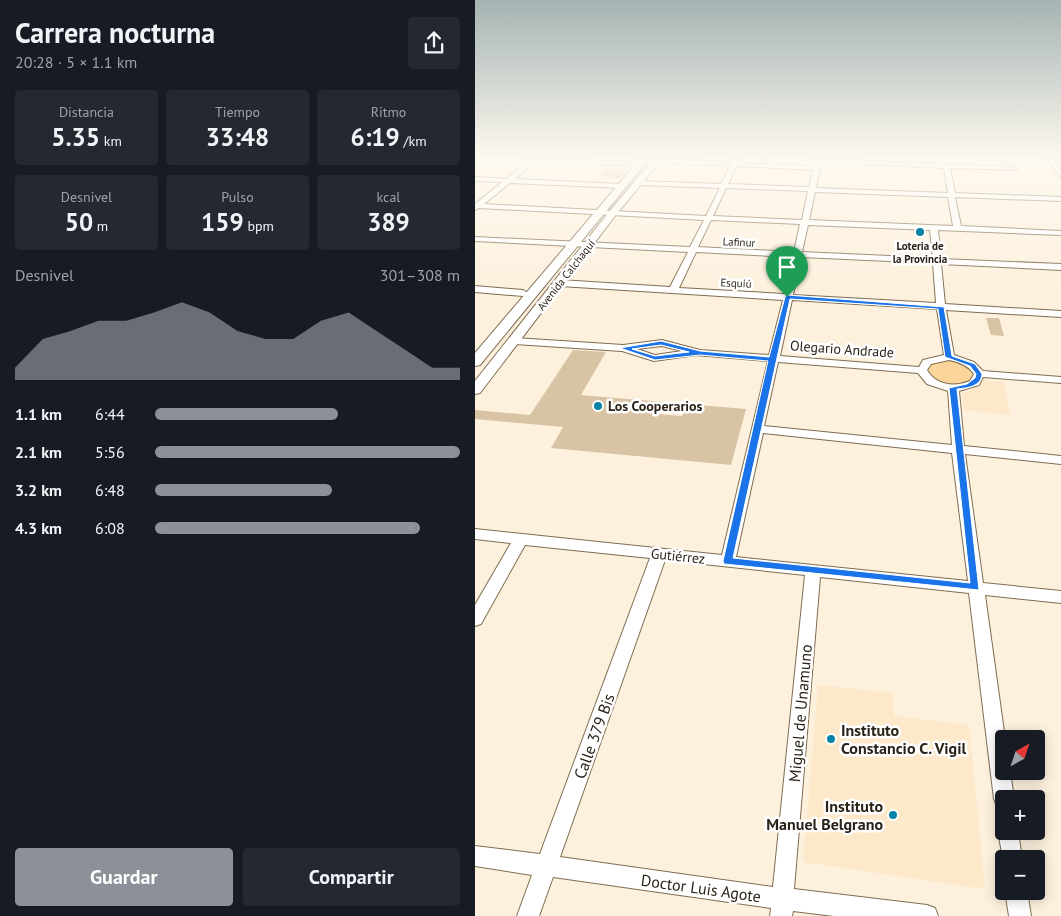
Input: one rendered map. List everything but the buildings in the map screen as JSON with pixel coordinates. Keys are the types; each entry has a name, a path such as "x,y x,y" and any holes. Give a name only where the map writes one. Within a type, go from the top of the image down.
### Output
{"main road":[{"name":"Avenida Calchaquí","path":"475,362 608,202"},
{"name":"Avenida Calchaquí","path":"475,390 515,342 623,202"}],"street":[{"path":"673,291 716,202"},
{"path":"727,561 810,202"},
{"path":"952,202 957,228"},
{"path":"476,207 598,214 1061,233"},
{"path":"934,227 941,307 949,357"},
{"name":"Lafinur","path":"475,239 797,256 1061,267"},
{"name":"Esquiú","path":"560,283 1061,314"},
{"path":"475,289 523,292"},
{"name":"Olegario Andrade","path":"515,342 623,348 661,343 700,353 922,370"},
{"name":"Olegario Andrade","path":"623,348 655,358 700,353"},
{"path":"979,374 978,379 969,386 953,388 935,384 928,380 922,370 927,362 949,357 972,365 979,374 1061,380"},
{"path":"953,388 958,449 975,587 1003,790"},
{"path":"757,429 1061,460"},
{"name":"Gutiérrez","path":"475,534 659,555 1061,596"},
{"path":"475,619 520,540"},
{"name":"Calle 379 Bis","path":"528,916 659,555"},
{"name":"Miguel de Unamuno","path":"782,908 813,571"},
{"name":"Doctor Luis Agote","path":"475,856 546,866 782,908 927,916"},
{"path":"1017,900 1020,916"}],"shaded area":[{"path":"948,359 962,362 976,373 969,383 946,384 936,380 927,372 930,364"},
{"path":"983,380 1004,382 1010,415 963,410 962,392 970,391"},
{"name":"Instituto Manuel Belgrano","path":"818,685 893,693 894,716 969,725 985,889 803,862"}],"place":[{"name":"Loteria de la Provincia","path":"920,232"},
{"name":"Los Cooperarios","path":"598,406"},
{"name":"Instituto Constancio C. Vigil","path":"831,739"},
{"name":"Instituto Manuel Belgrano","path":"893,815"}],"route":[{"path":"787,297 772,360 700,353 661,343 623,348 655,358 700,353 772,360 727,561 975,587 958,449 953,388 961,388 975,383 979,374 977,369 965,361 949,357 941,307 787,297"}]}
